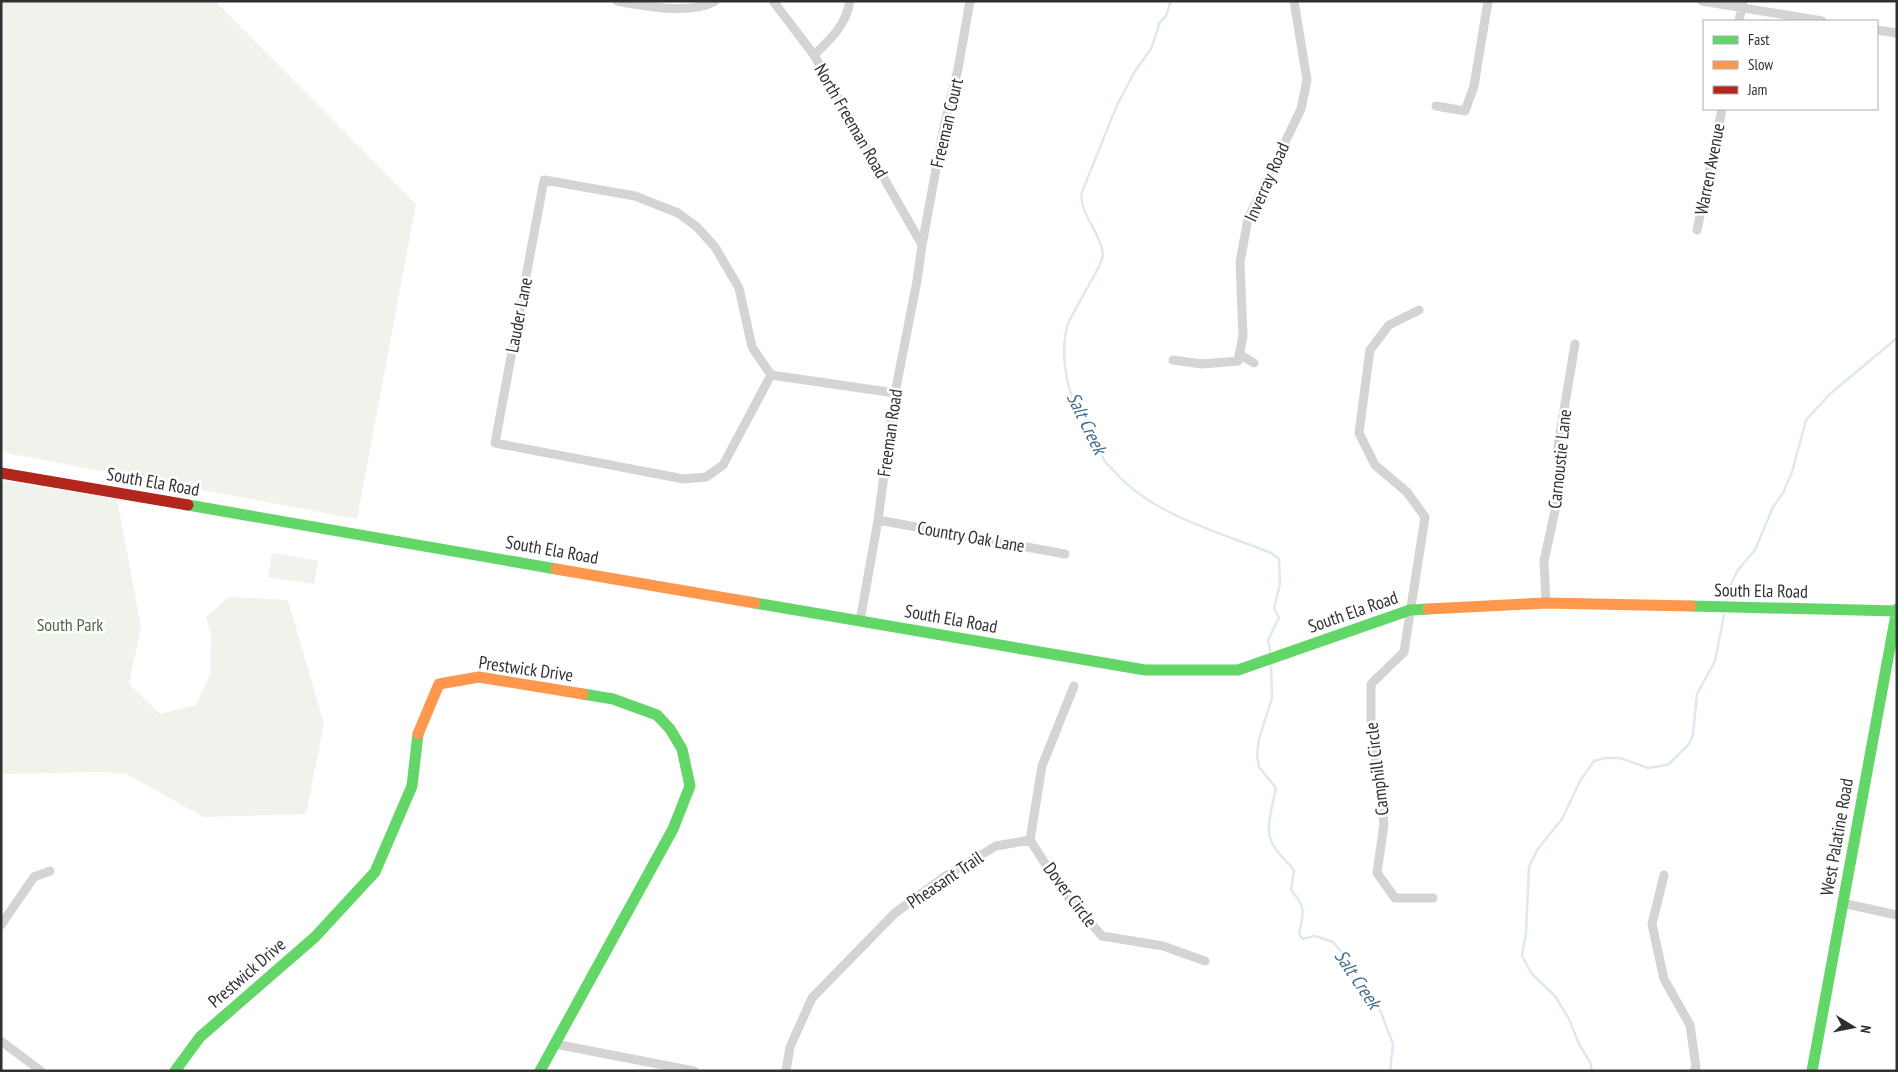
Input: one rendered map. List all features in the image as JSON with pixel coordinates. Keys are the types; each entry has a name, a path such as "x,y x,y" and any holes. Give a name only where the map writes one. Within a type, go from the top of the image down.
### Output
{"main road":[{"name":"South Ela Road","path":"1,472 1145,670 1238,670 1410,610 1546,603 1897,611"},
{"name":"West Palatine Road","path":"1812,1071 1897,611"},
{"name":"Prestwick Drive","path":"175,1071 200,1037 315,937 375,872 412,786 419,729 439,684 479,677 613,700 647,710 657,715 670,729 682,749 690,786 673,829 555,1044"},
{"path":"540,1071 555,1044"}],"street":[{"path":"617,1 658,9 707,6 715,1"},
{"name":"North Freeman Road","path":"774,1 814,55 922,245"},
{"path":"814,55 834,37 844,20 850,1"},
{"name":"Freeman Court","path":"922,245 944,126 958,70 970,1"},
{"name":"Inverray Road","path":"1240,354 1243,336 1240,262 1248,219 1301,109 1307,80 1294,1"},
{"path":"1436,106 1465,111 1474,86 1488,1"},
{"path":"1702,1 1742,5 1817,20"},
{"path":"1739,20 1742,5"},
{"path":"1878,30 1897,33"},
{"name":"Warren Avenue","path":"1698,230 1722,110"},
{"name":"Lauder Lane","path":"544,180 635,196 678,213 697,227 715,247 740,288 752,347 771,375 723,465 706,477 684,479 495,443 544,180"},
{"name":"Freeman Road","path":"860,621 878,520 895,393 922,245"},
{"path":"1410,610 1425,516 1407,492 1375,466 1359,433 1370,350 1389,325 1419,310"},
{"name":"Carnoustie Lane","path":"1546,603 1544,561 1561,483 1558,446 1575,344"},
{"path":"1173,360 1202,364 1238,361 1240,354 1254,363"},
{"path":"771,375 895,393"},
{"name":"Country Oak Lane","path":"878,520 1065,554"},
{"name":"Camphill Circle","path":"1410,610 1404,652 1371,684 1371,724 1384,824 1377,873 1395,898 1433,898"},
{"path":"1030,840 1042,766 1074,686"},
{"name":"Dover Circle","path":"1030,840 1062,890 1102,936 1163,946 1205,960"},
{"name":"Pheasant Trail","path":"786,1071 790,1047 812,998 895,913 947,876 996,846 1030,840"},
{"path":"1,925 34,877 50,871"},
{"path":"1664,875 1652,924 1664,979 1690,1025 1696,1067 1694,1071"},
{"path":"1842,903 1897,915"},
{"path":"1,1041 41,1071"},
{"path":"555,1044 694,1071"}],"green space":[{"path":"1,1 215,1 416,204 357,519 1,452"},
{"name":"South Park","path":"1,480 117,499 141,627 129,684 160,714 196,705 210,674 211,635 206,617 229,597 288,600 324,724 306,814 204,817 126,774 101,772 1,774"},
{"path":"272,553 318,561 314,584 268,577"}],"waterway":[{"name":"Salt Creek","path":"1171,1 1166,16 1160,22 1151,49 1135,71 1117,105 1082,192 1083,207 1098,238 1103,255 1100,265 1069,321 1065,342 1065,366 1074,401 1080,412 1091,424 1104,460 1130,486 1147,499 1187,521 1271,553 1279,559 1280,584 1274,608 1279,618 1268,640 1270,651"},
{"path":"1727,600 1730,586 1738,570 1755,550 1773,507 1783,493 1792,472 1806,420 1831,393 1897,338"},
{"path":"1592,1071 1590,1062 1579,1044 1569,1019 1555,996 1532,974 1522,956 1526,932 1529,867 1537,850 1562,819 1580,781 1594,761 1605,758 1620,758 1648,768 1661,766 1669,764 1689,744 1693,735 1697,694 1715,661 1724,615"},
{"name":"Salt Creek","path":"1271,666 1272,698 1259,739 1257,755 1259,767 1276,788 1269,826 1271,840 1278,852 1294,870 1291,890 1299,901 1302,910 1299,934 1303,939 1315,936 1333,942 1343,954 1348,971 1363,993 1380,1010 1393,1044 1390,1071"}],"traffic: fast":[{"path":"188,505 556,569"},
{"path":"755,603 1145,670 1238,670 1410,610 1428,609"},
{"path":"1691,606 1897,611"},
{"path":"1812,1071 1897,609"},
{"path":"540,1071 673,829 690,786 682,749 670,729 657,715 613,699 583,694"},
{"path":"175,1071 200,1037 315,937 375,872 412,786 418,734"}],"traffic: slow":[{"path":"556,569 755,603"},
{"path":"1428,609 1546,603 1691,606"},
{"path":"418,734 439,684 479,677 583,694"}],"traffic: jam":[{"path":"1,473 188,505"}]}
